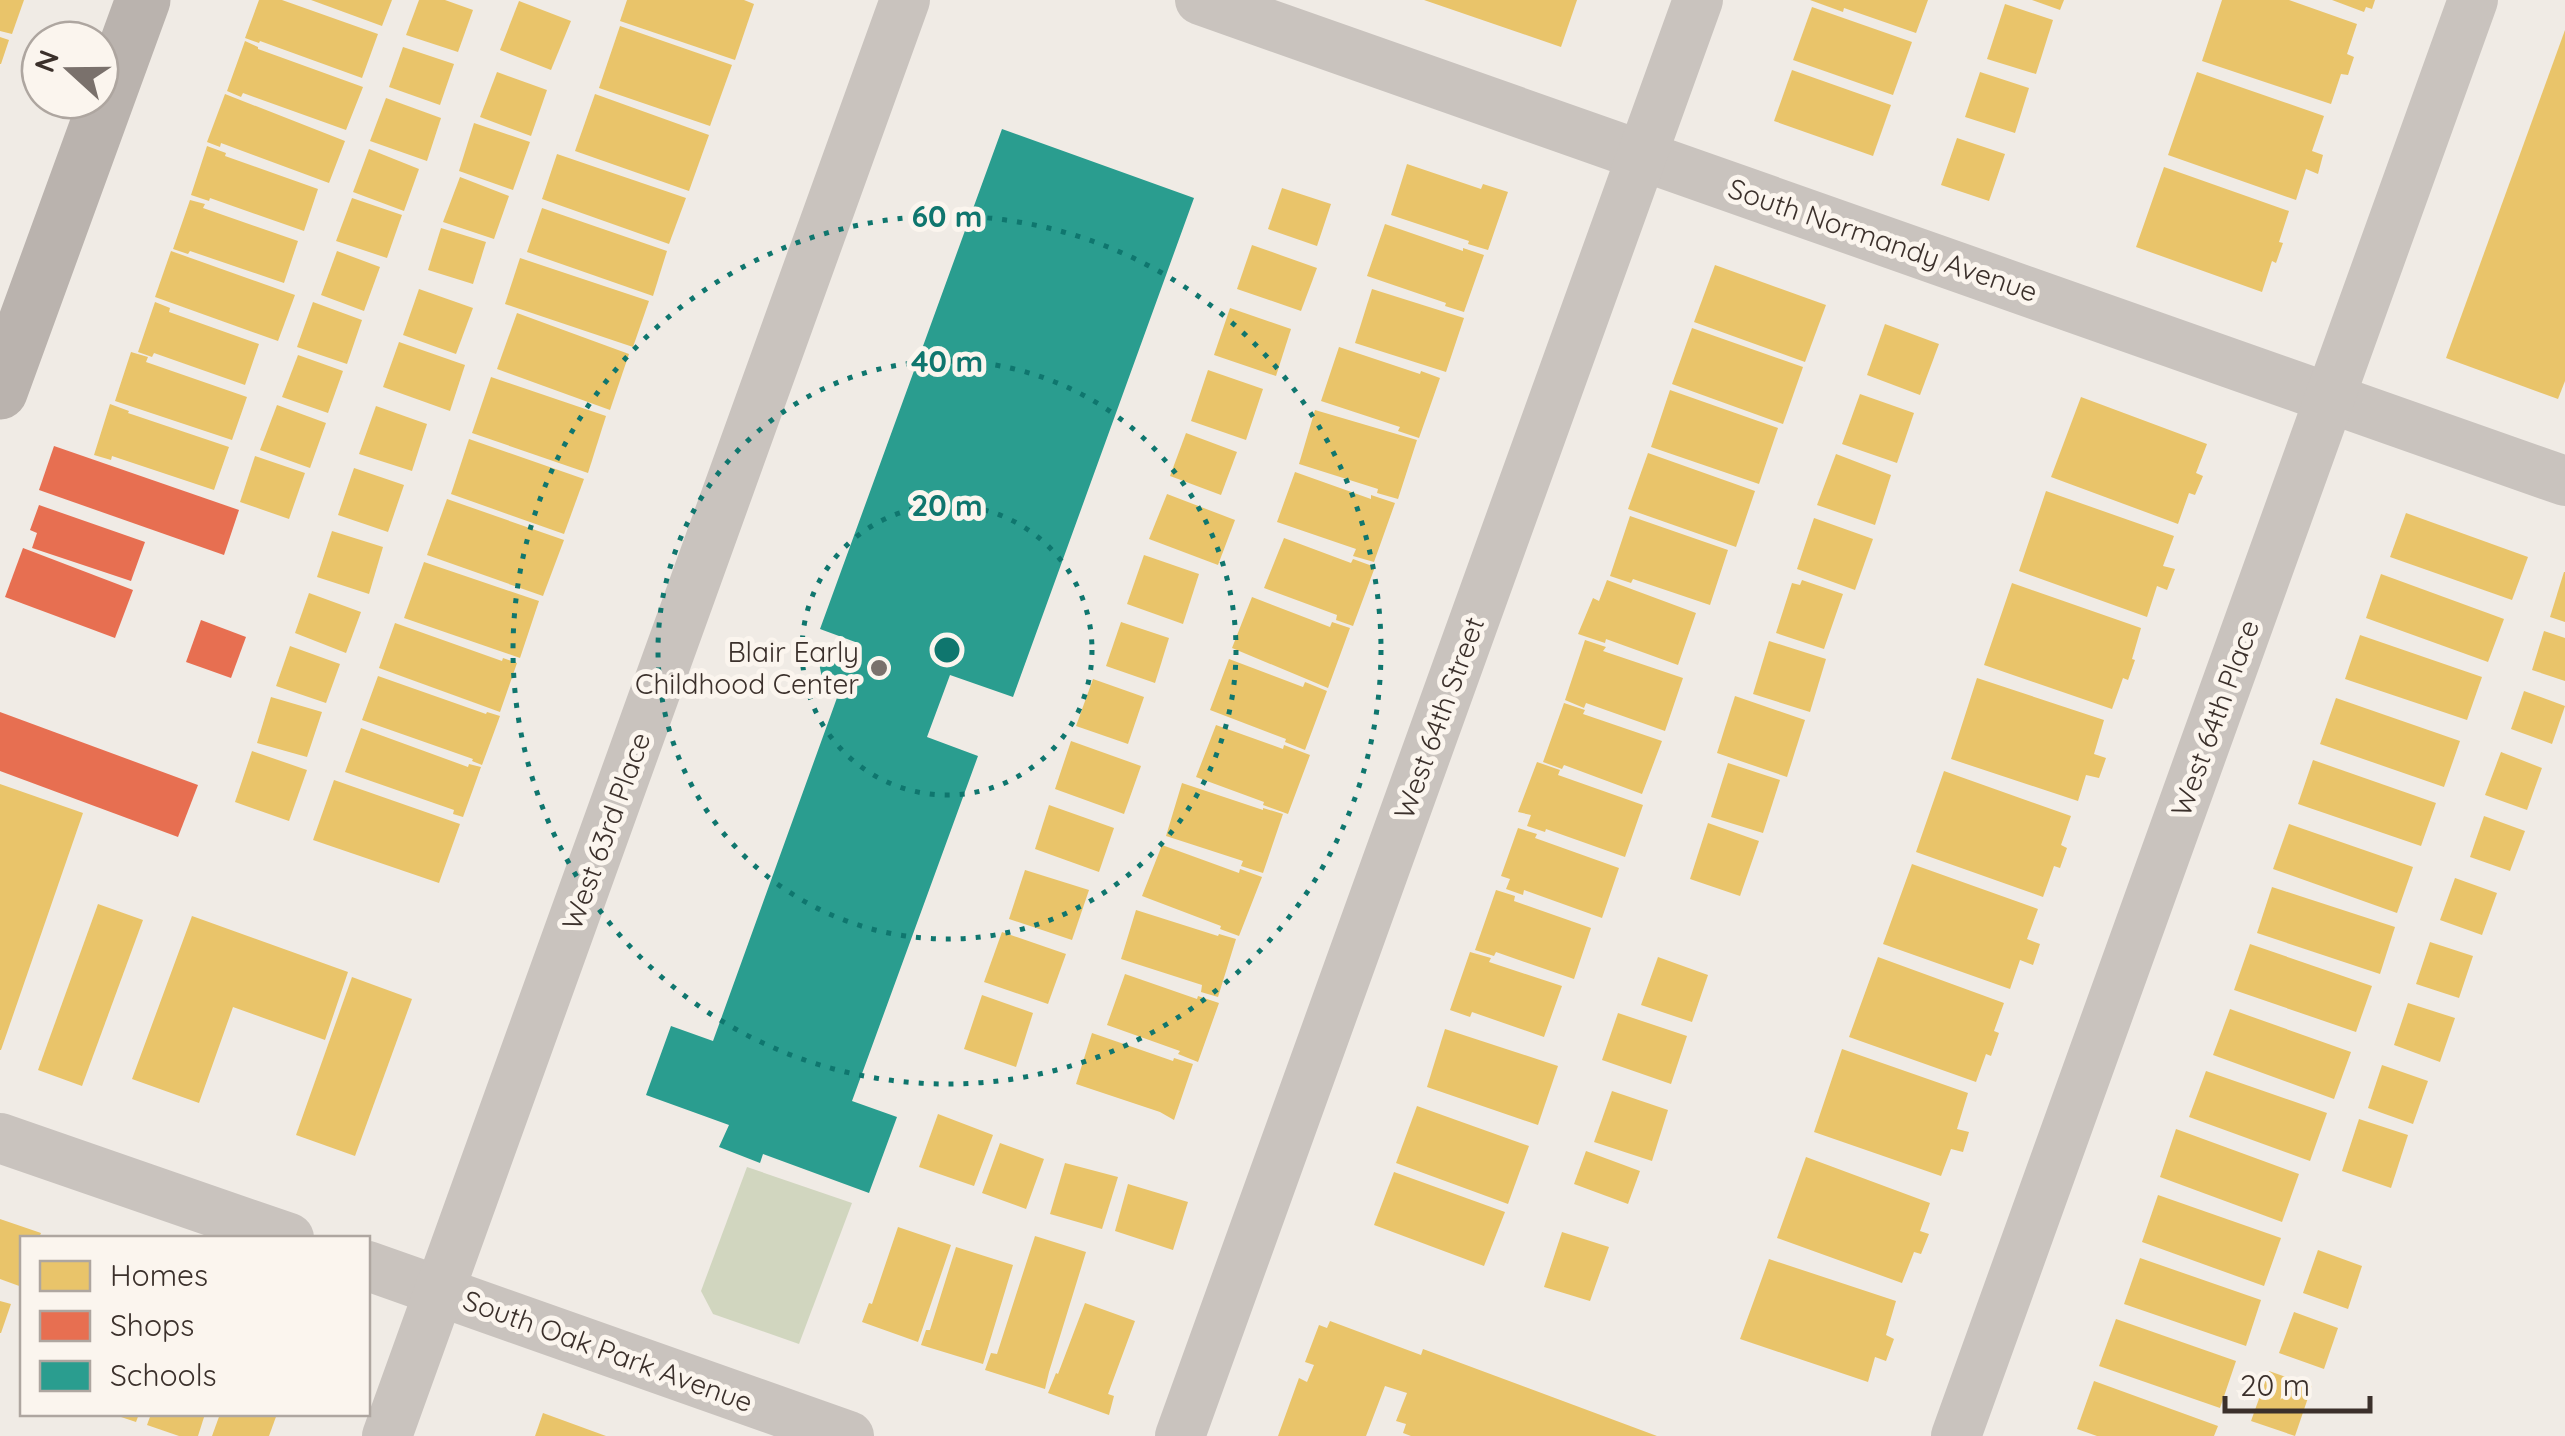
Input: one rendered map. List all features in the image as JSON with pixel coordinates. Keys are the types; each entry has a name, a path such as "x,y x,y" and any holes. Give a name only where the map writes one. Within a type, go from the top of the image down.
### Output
{"main road":[{"path":"4,371 143,0"}],"street":[{"name":"West 63rd Place","path":"387,1436 905,0"},
{"name":"South Normandy Avenue","path":"1200,0 2565,482"},
{"name":"West 64th Street","path":"1180,1436 1698,0"},
{"name":"West 64th Place","path":"1956,1436 2473,0"},
{"path":"0,1138 283,1236"},
{"name":"South Oak Park Avenue","path":"370,1267 848,1436"}],"green space":[{"path":"747,1167 852,1203 799,1344 713,1314 701,1291"}],"building: Homes":[{"path":"0,0 24,0 12,34 0,31"},
{"path":"259,0 282,0 378,34 362,78 245,38"},
{"path":"311,0 392,0 382,26"},
{"path":"419,0 445,0 473,10 458,52 406,35"},
{"path":"627,0 744,0 754,4 735,60 620,21"},
{"path":"1424,0 1577,0 1561,47"},
{"path":"1810,0 1928,0 1916,33"},
{"path":"2032,0 2064,0 2060,10"},
{"path":"2222,0 2289,0 2357,24 2347,54 2354,57 2348,75 2341,74 2331,104 2202,61"},
{"path":"2332,0 2375,0 2372,9 2366,7 2364,12"},
{"path":"519,1 571,21 551,70 500,50"},
{"path":"2005,4 2053,20 2036,74 1987,59"},
{"path":"1812,7 1912,42 1893,95 1793,60"},
{"path":"620,26 732,65 710,126 599,88"},
{"path":"2565,30 2565,381 2558,399 2446,358"},
{"path":"0,37 9,40 1,64 0,64"},
{"path":"245,41 363,87 346,130 243,93 241,97 227,91"},
{"path":"403,47 454,64 440,105 389,87"},
{"path":"1792,70 1891,105 1873,156 1774,121"},
{"path":"497,72 547,90 531,136 480,117"},
{"path":"1980,72 2029,88 2015,133 1965,117"},
{"path":"2197,72 2324,116 2312,151 2323,155 2318,174 2306,169 2296,200 2168,155"},
{"path":"225,94 345,141 329,183 221,143 220,147 207,142"},
{"path":"595,94 709,135 689,191 575,151"},
{"path":"386,98 441,118 427,161 370,141"},
{"path":"474,123 530,142 513,190 459,171"},
{"path":"1957,138 2005,154 1989,201 1941,185"},
{"path":"207,146 318,189 304,231 191,195"},
{"path":"369,149 419,169 404,211 353,192"},
{"path":"557,154 686,198 669,244 542,199"},
{"path":"1407,164 1481,189 1483,184 1508,192 1488,250 1391,215"},
{"path":"2164,167 2289,211 2279,242 2283,243 2276,263 2272,261 2262,292 2136,247"},
{"path":"460,177 509,196 494,239 443,222"},
{"path":"1282,188 1331,204 1317,246 1268,229"},
{"path":"352,198 402,215 387,258 336,241"},
{"path":"190,200 298,241 284,283 190,251 188,254 173,249"},
{"path":"542,208 667,251 653,296 527,252"},
{"path":"1385,224 1484,255 1464,312 1367,276"},
{"path":"441,228 486,242 473,284 428,270"},
{"path":"1252,245 1317,268 1301,311 1237,289"},
{"path":"171,251 295,295 278,341 155,297"},
{"path":"337,251 380,267 364,311 321,295"},
{"path":"520,258 649,301 633,347 505,304"},
{"path":"1715,265 1826,305 1805,362 1694,322"},
{"path":"419,289 473,308 456,354 403,335"},
{"path":"1372,289 1464,318 1446,372 1355,343"},
{"path":"155,302 170,308 169,312 259,344 245,385 154,353 152,357 138,352"},
{"path":"313,302 362,320 347,364 297,347"},
{"path":"1230,308 1291,329 1276,376 1214,355"},
{"path":"517,313 629,354 610,410 497,369"},
{"path":"1885,324 1939,344 1920,395 1867,375"},
{"path":"1692,328 1803,367 1783,424 1672,384"},
{"path":"399,342 465,365 450,411 383,387"},
{"path":"1339,347 1440,378 1419,438 1398,431 1400,427 1321,401"},
{"path":"131,352 148,357 146,362 247,397 232,440 115,401"},
{"path":"298,355 343,371 328,413 282,397"},
{"path":"1208,370 1263,389 1246,440 1191,421"},
{"path":"491,377 606,416 588,473 472,433"},
{"path":"1670,390 1778,428 1759,484 1651,447"},
{"path":"1860,394 1914,413 1897,463 1842,444"},
{"path":"2081,397 2207,444 2196,473 2203,476 2195,495 2189,493 2178,524 2051,477"},
{"path":"110,404 229,447 214,490 112,456 111,460 94,455"},
{"path":"277,405 326,423 310,468 260,450"},
{"path":"376,406 427,424 412,471 359,454"},
{"path":"1315,410 1417,440 1398,499 1299,464"},
{"path":"1186,433 1237,452 1221,495 1170,476"},
{"path":"469,439 584,479 564,534 451,494"},
{"path":"1648,453 1755,491 1736,547 1628,509"},
{"path":"1836,454 1891,475 1875,525 1817,505"},
{"path":"255,456 305,473 289,519 240,502"},
{"path":"354,468 404,485 388,532 338,515"},
{"path":"1295,472 1371,499 1371,495 1395,503 1374,562 1353,556 1356,549 1277,522"},
{"path":"2046,491 2174,536 2163,566 2175,569 2167,590 2157,586 2147,617 2019,571"},
{"path":"1167,494 1235,520 1218,565 1149,539"},
{"path":"447,499 564,540 543,596 427,555"},
{"path":"2406,513 2528,557 2512,600 2390,557"},
{"path":"1630,516 1728,550 1710,605 1633,579 1631,583 1610,576"},
{"path":"1814,518 1873,539 1855,590 1797,569"},
{"path":"332,531 383,547 369,594 317,577"},
{"path":"1284,538 1351,563 1353,559 1375,567 1353,626 1336,620 1337,615 1264,588"},
{"path":"1144,555 1199,574 1183,624 1127,604"},
{"path":"424,562 539,601 520,658 404,618"},
{"path":"2565,572 2565,622 2550,617"},
{"path":"2381,574 2504,619 2488,662 2366,618"},
{"path":"1607,580 1696,613 1678,665 1606,639 1605,643 1578,634 1593,598 1599,601"},
{"path":"1802,580 1843,594 1824,649 1776,633 1792,583 1800,585"},
{"path":"2012,583 2141,628 2128,680 2123,678 2112,709 1984,665"},
{"path":"309,593 361,612 346,653 295,633"},
{"path":"1252,597 1330,627 1332,622 1350,628 1328,688 1232,648"},
{"path":"1121,622 1169,638 1155,683 1106,666"},
{"path":"395,623 517,663 500,712 379,668"},
{"path":"2544,631 2565,638 2565,681 2532,670"},
{"path":"2360,635 2482,677 2467,720 2345,679"},
{"path":"1585,640 1606,647 1603,651 1683,678 1665,731 1586,703 1584,708 1565,700"},
{"path":"1769,641 1826,659 1810,712 1753,694"},
{"path":"290,646 340,664 326,703 276,686"},
{"path":"1229,659 1303,687 1305,682 1327,691 1305,750 1210,710"},
{"path":"378,676 500,716 482,765 362,720"},
{"path":"1977,678 2104,720 2094,754 2106,758 2099,778 2086,775 2078,801 1951,759"},
{"path":"1093,679 1144,697 1128,744 1076,726"},
{"path":"2524,691 2565,706 2552,744 2511,729"},
{"path":"1735,696 1805,720 1787,777 1717,753"},
{"path":"271,697 322,712 307,757 257,743"},
{"path":"2336,698 2460,741 2444,787 2320,744"},
{"path":"1564,703 1585,710 1583,714 1662,741 1642,794 1564,765 1562,769 1543,762"},
{"path":"1216,725 1310,755 1288,814 1196,777"},
{"path":"361,728 468,767 481,767 463,817 453,814 454,810 345,772"},
{"path":"1071,741 1141,766 1124,814 1055,789"},
{"path":"252,751 307,770 289,821 235,802"},
{"path":"2501,752 2542,768 2527,810 2485,795"},
{"path":"2313,760 2436,803 2421,846 2298,804"},
{"path":"1537,762 1560,770 1558,775 1643,805 1625,857 1527,826 1531,815 1518,812"},
{"path":"1728,763 1780,780 1763,833 1711,817"},
{"path":"1944,771 2071,816 2061,845 2067,848 2060,868 2054,866 2043,897 1916,852"},
{"path":"334,780 460,824 439,883 313,840"},
{"path":"1182,783 1283,814 1263,873 1241,866 1243,861 1166,836"},
{"path":"0,784 83,813 1,1050 0,1050"},
{"path":"1049,805 1114,828 1099,872 1035,849"},
{"path":"2484,816 2525,831 2510,871 2470,857"},
{"path":"1708,823 1759,841 1740,896 1690,879"},
{"path":"2289,824 2413,867 2397,913 2273,869"},
{"path":"1518,828 1537,834 1535,838 1619,868 1602,918 1524,890 1523,895 1506,889 1510,879 1501,876"},
{"path":"1162,845 1239,873 1240,869 1262,877 1239,936 1142,896"},
{"path":"1912,864 2038,909 2027,939 2040,944 2033,965 2020,960 2010,989 1883,944"},
{"path":"1025,870 1089,890 1072,940 1009,919"},
{"path":"2455,878 2497,893 2482,935 2440,920"},
{"path":"2272,887 2395,927 2380,974 2257,933"},
{"path":"1496,890 1515,896 1514,901 1591,928 1574,979 1496,952 1494,956 1475,950"},
{"path":"98,904 143,920 82,1086 38,1070"},
{"path":"1136,910 1236,939 1218,997 1201,992 1202,985 1121,959"},
{"path":"192,916 348,972 325,1040 233,1007 199,1103 132,1079"},
{"path":"1002,932 1066,954 1048,1004 984,982"},
{"path":"2430,942 2473,956 2459,998 2416,984"},
{"path":"2250,944 2372,986 2356,1032 2234,990"},
{"path":"1470,952 1562,986 1544,1037 1472,1012 1470,1017 1450,1010"},
{"path":"1658,957 1708,975 1692,1022 1641,1005"},
{"path":"1878,957 2004,1003 1994,1031 1999,1033 1991,1056 1986,1054 1976,1082 1849,1037"},
{"path":"1125,974 1219,1003 1198,1062 1178,1054 1180,1051 1107,1025"},
{"path":"352,977 412,999 355,1156 296,1135"},
{"path":"982,995 1033,1013 1016,1067 964,1049"},
{"path":"2408,1003 2455,1018 2440,1062 2394,1045"},
{"path":"2230,1009 2351,1052 2334,1099 2213,1055"},
{"path":"1618,1013 1687,1036 1671,1084 1602,1060"},
{"path":"1445,1029 1558,1066 1538,1125 1427,1087"},
{"path":"1092,1033 1173,1061 1174,1058 1193,1064 1174,1120 1076,1084"},
{"path":"1842,1049 1968,1093 1957,1129 1969,1132 1963,1152 1951,1149 1941,1176 1814,1132"},
{"path":"2382,1065 2428,1081 2413,1124 2368,1108"},
{"path":"2206,1071 2327,1113 2310,1161 2189,1117"},
{"path":"1612,1091 1668,1110 1652,1161 1594,1142"},
{"path":"1417,1106 1529,1146 1508,1204 1396,1163"},
{"path":"938,1114 993,1135 974,1186 919,1167"},
{"path":"2359,1119 2408,1135 2391,1188 2342,1171"},
{"path":"2176,1129 2299,1174 2282,1222 2160,1177"},
{"path":"1000,1143 1044,1159 1026,1209 982,1193"},
{"path":"1586,1151 1640,1171 1628,1204 1574,1184"},
{"path":"1806,1157 1930,1203 1920,1231 1929,1234 1921,1254 1914,1252 1902,1283 1777,1238"},
{"path":"1065,1163 1118,1177 1102,1229 1050,1214"},
{"path":"1394,1172 1505,1212 1484,1266 1374,1225"},
{"path":"1128,1184 1188,1202 1173,1250 1115,1231"},
{"path":"2158,1195 2281,1238 2264,1286 2142,1242"},
{"path":"0,1219 41,1233 20,1236 20,1286 0,1279"},
{"path":"898,1227 951,1245 918,1342 862,1322"},
{"path":"1562,1232 1609,1247 1590,1301 1544,1287"},
{"path":"1035,1236 1086,1252 1045,1389 985,1370 991,1353 997,1354"},
{"path":"956,1247 1013,1265 983,1364 921,1345 926,1330 930,1330"},
{"path":"2318,1250 2362,1266 2348,1309 2303,1293"},
{"path":"2140,1258 2261,1300 2246,1346 2124,1304"},
{"path":"1769,1259 1896,1301 1886,1335 1894,1339 1886,1361 1875,1357 1868,1382 1740,1339"},
{"path":"0,1301 11,1304 1,1333 0,1333"},
{"path":"1085,1303 1135,1321 1108,1394 1114,1396 1109,1415 1048,1393"},
{"path":"2294,1312 2338,1328 2324,1369 2279,1353"},
{"path":"2116,1319 2236,1361 2220,1408 2099,1366"},
{"path":"1330,1321 1421,1355 1423,1349 1657,1436 1411,1436 1403,1433 1406,1424 1396,1421 1407,1393 1385,1386 1366,1436 1278,1436 1299,1378 1307,1382 1314,1365 1305,1362 1319,1325 1327,1328"},
{"path":"2269,1371 2312,1386 2295,1436 2251,1421"},
{"path":"2094,1381 2218,1426 2214,1436 2097,1436 2077,1429"},
{"path":"543,1413 606,1436 535,1436"},
{"path":"150,1416 204,1416 198,1436 179,1436 147,1425"},
{"path":"219,1416 276,1416 269,1436 212,1436"}],"building: Shops":[{"path":"54,446 239,510 224,555 39,490"},
{"path":"39,505 145,542 131,581 32,548 37,533 30,530"},
{"path":"23,548 133,590 115,638 5,597"},
{"path":"201,620 246,637 231,678 186,662"},
{"path":"0,712 198,785 178,837 0,771"}],"building: Schools":[{"path":"1002,129 1194,198 1013,697 950,675 927,737 978,756 852,1101 897,1117 869,1193 763,1154 760,1163 719,1147 729,1125 646,1095 671,1026 713,1041 838,695 825,693 816,648 840,645 855,650 858,643 820,629"}],"place":[{"name":"Blair Early Childhood Center","path":"879,668"}]}
